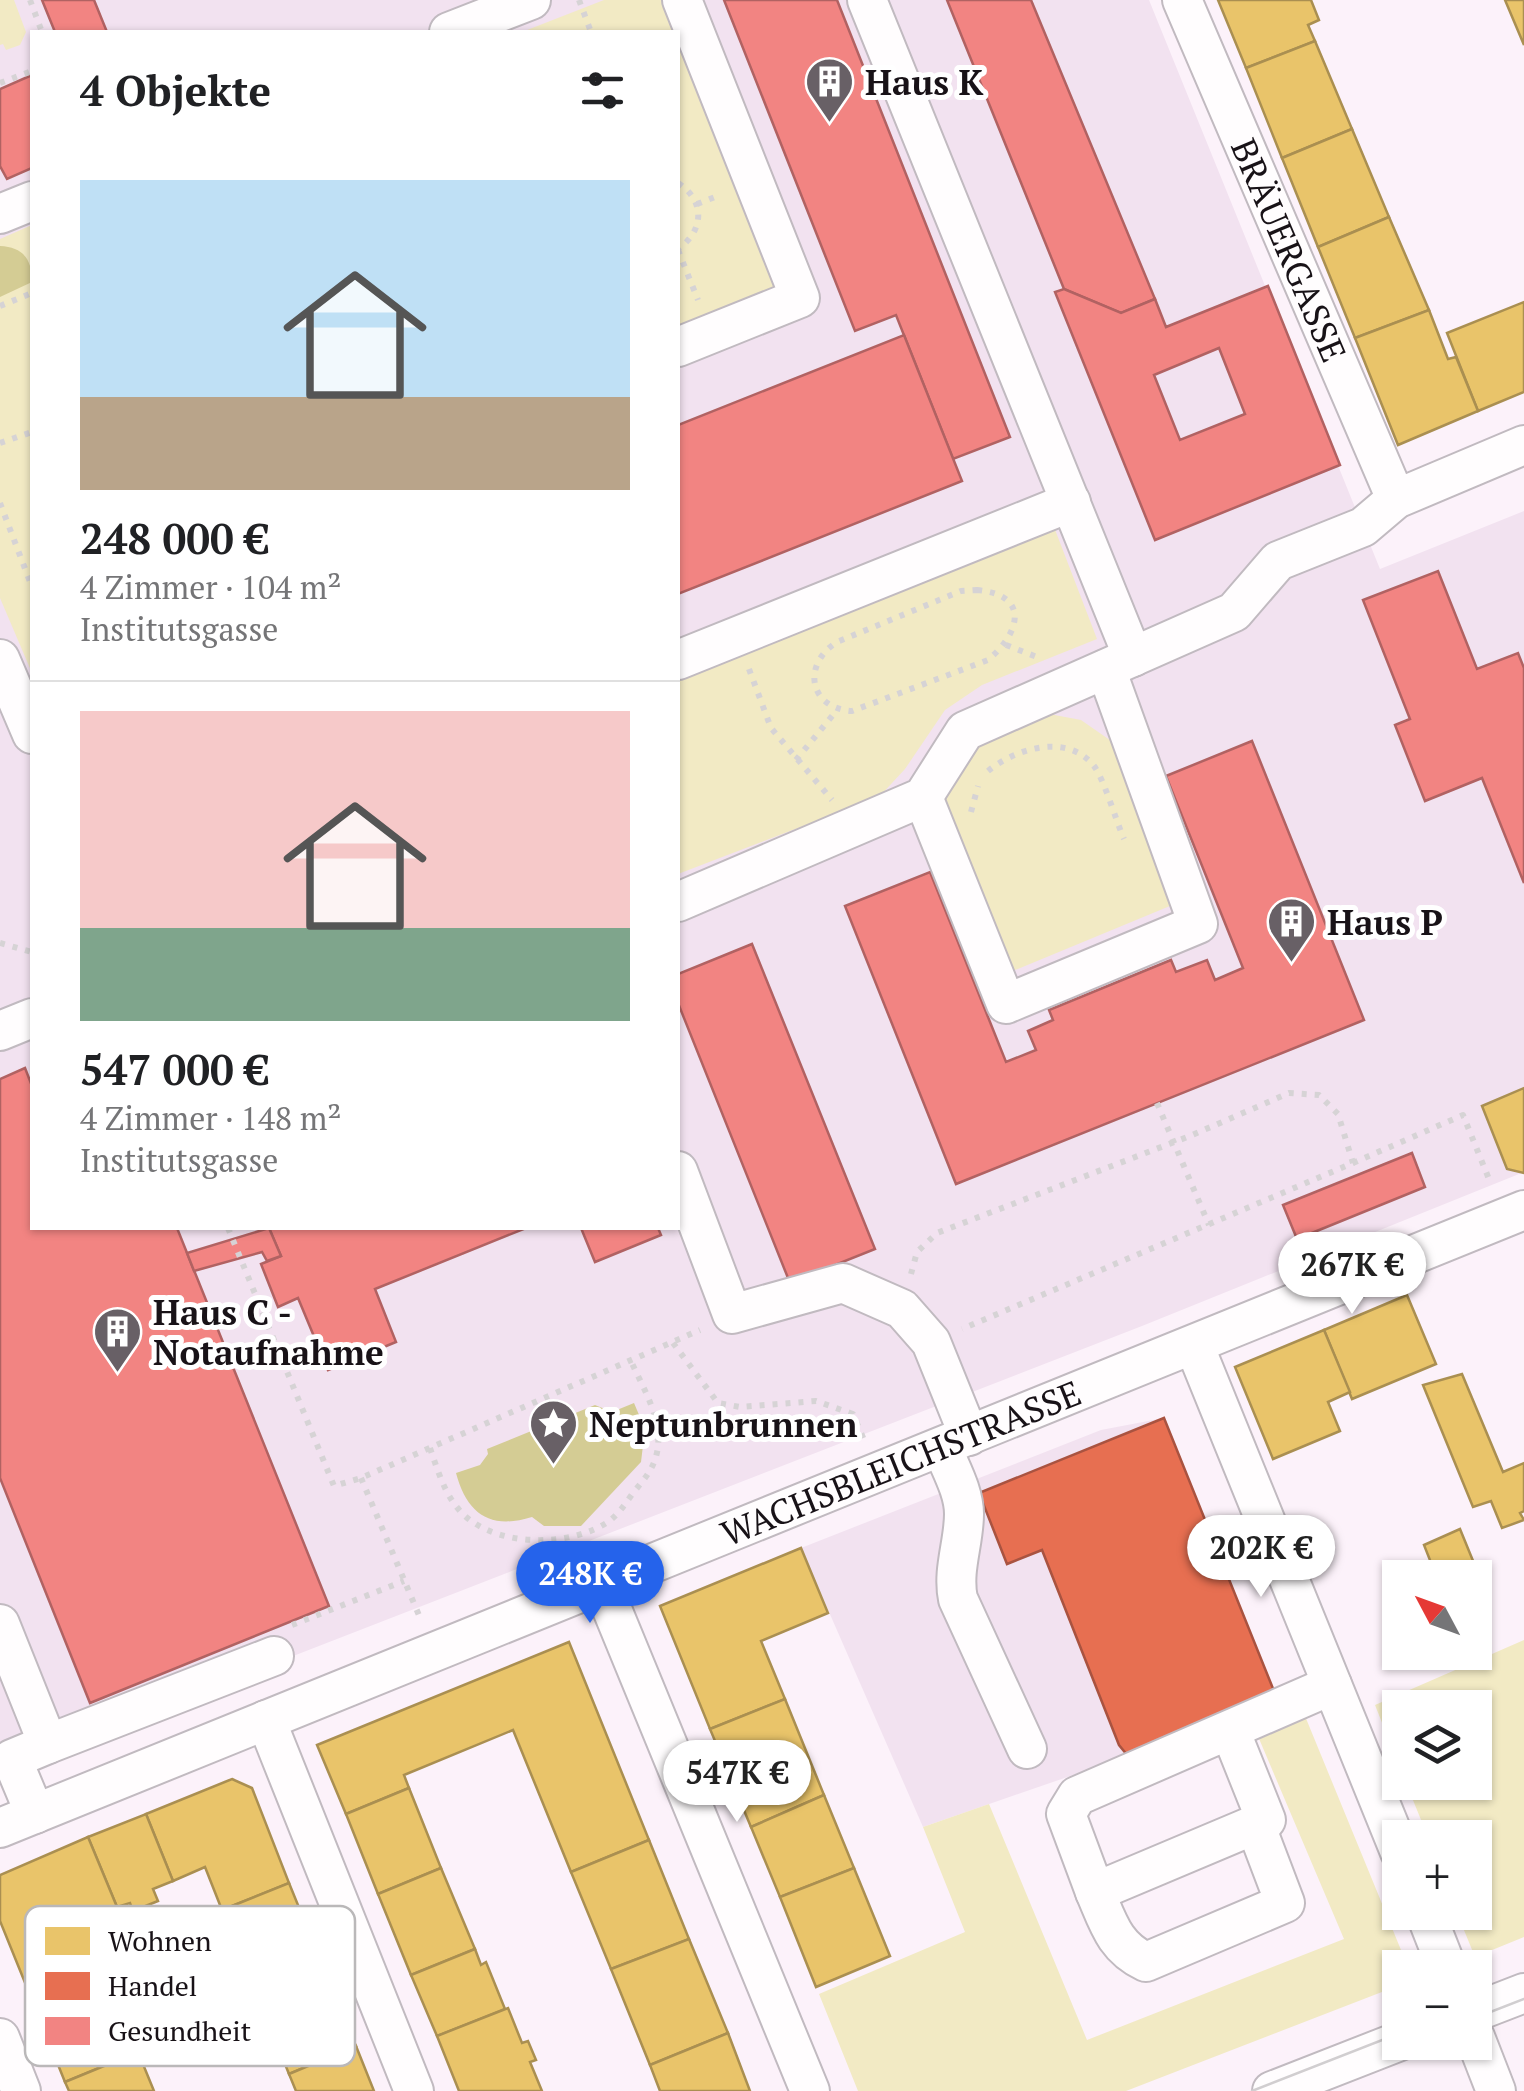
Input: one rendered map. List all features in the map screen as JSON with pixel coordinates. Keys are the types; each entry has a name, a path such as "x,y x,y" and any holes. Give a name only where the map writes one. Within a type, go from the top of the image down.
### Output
{"street":[{"path":"457,30 531,0"},
{"path":"682,0 800,298 694,340"},
{"path":"867,0 1072,502 1198,924 1006,1004 923,797"},
{"name":"BRÄUERGASSE","path":"1182,0 1396,498"},
{"path":"0,214 30,202"},
{"path":"680,901 923,797 965,731 1234,612 1278,561 1363,527 1396,498 1524,445"},
{"path":"680,659 1072,502"},
{"path":"0,659 30,729"},
{"path":"0,1031 30,1019"},
{"path":"680,1176 732,1314 842,1282 902,1309 931,1342 955,1441 964,1500 954,1584 1027,1749"},
{"name":"WACHSBLEICHSTRASSE","path":"0,1828 1514,1214"},
{"path":"1194,1345 1387,1820"},
{"path":"602,1585 810,2091"},
{"path":"0,1624 48,1744"},
{"path":"35,1814 6,1762 274,1656"},
{"path":"1255,1824 1285,1903 1146,1962 1128,1954 1116,1940 1066,1814 1077,1796 1332,1685"},
{"path":"266,1720 340,1906"},
{"path":"1096,1892 1266,1820 1230,1730"},
{"path":"355,1943 414,2091"},
{"path":"1492,2005 1524,1992"},
{"path":"0,2038 21,2091"},
{"path":"1272,2091 1382,2048"},
{"path":"1484,2060 1496,2091"}],"path":[{"path":"30,0 41,30"},
{"path":"579,0 590,30"},
{"path":"0,83 30,72"},
{"path":"680,184 698,204 700,218 690,240 680,248"},
{"path":"680,261 694,340"},
{"path":"0,306 30,294"},
{"path":"0,444 30,433"},
{"path":"0,503 30,582"},
{"path":"961,591 993,591 1009,600 1015,627 1006,645 988,660 852,711 838,710 824,702 814,682 814,669 822,651 961,591"},
{"path":"737,635 771,728 855,825"},
{"path":"796,760 838,710"},
{"path":"970,817 976,788 990,768 1046,744 1069,748 1093,765 1129,851"},
{"path":"0,943 30,951"},
{"path":"902,1309 917,1252 937,1234 1289,1093 1319,1095 1338,1114 1353,1162"},
{"path":"1158,1103 1209,1225"},
{"path":"931,1342 1463,1116 1514,1214"},
{"path":"229,1230 334,1486 362,1478 674,1343 732,1314"},
{"path":"674,1343 718,1403 740,1407 816,1401 853,1414 878,1473"},
{"path":"430,1448 458,1510 487,1530 518,1539 584,1534 623,1508 649,1476 655,1460 656,1417 631,1361"},
{"path":"362,1478 434,1652"}],"shaded area":[{"path":"0,0 1149,0 1380,569 1524,511 1524,1172 1142,1326 26,1760 0,1774"},
{"path":"0,0 14,0 26,32 20,45 6,50 0,45"},
{"path":"604,0 670,0 786,293 680,335 680,30 527,30"},
{"path":"30,226 30,668 0,598 0,239"},
{"path":"0,246 25,256 30,283 0,297"},
{"path":"1054,527 1097,639 982,685 945,710 905,769 879,797 680,873 680,677"},
{"path":"1044,713 1081,720 1117,745 1182,901 1003,975 938,820 948,776 969,744"},
{"name":"Neptunbrunnen","path":"634,1403 645,1429 641,1462 581,1526 544,1526 532,1517 492,1520 467,1499 456,1473 480,1465 487,1449 595,1405 612,1412"},
{"path":"1164,1418 1276,1696 1128,1756 923,1827 801,1548 1101,1430"},
{"path":"1524,1640 1524,1937 1492,1950 1472,1950 1464,1930 1492,1930 1492,1820 1421,1820 1413,1800 1492,1800 1492,1690 1409,1690 1455,1670 1492,1670 1492,1654"},
{"path":"1382,1702 1382,1723 1375,1705"},
{"path":"1246,1708 1305,1716 1382,1904 1382,1930 1393,1930 1401,1950 1382,1950 1382,1992 1126,2091 858,2091 819,1994 965,1932 923,1827 989,1804 1087,2040 1344,1939"}],"building: Wohnen":[{"path":"1218,0 1311,0 1319,20 1308,25 1315,41 1246,68"},
{"path":"1505,0 1524,0 1524,45"},
{"path":"1315,41 1352,129 1282,158 1246,68"},
{"path":"1352,129 1389,217 1318,247 1282,158"},
{"path":"1389,217 1429,310 1355,338 1318,247"},
{"path":"1524,302 1524,392 1478,411 1447,333"},
{"path":"1429,310 1448,359 1456,357 1478,411 1398,445 1355,338"},
{"path":"1524,1088 1524,1173 1507,1169 1482,1106"},
{"path":"1407,1295 1436,1364 1352,1399 1324,1330"},
{"path":"1324,1330 1350,1392 1328,1402 1340,1431 1273,1459 1235,1367"},
{"path":"1462,1374 1503,1472 1524,1463 1524,1511 1520,1513 1524,1520 1502,1528 1491,1501 1473,1507 1423,1385"},
{"path":"1460,1529 1473,1560 1430,1560 1424,1545"},
{"path":"801,1548 828,1613 761,1641 785,1699 710,1729 660,1606"},
{"path":"569,1642 649,1840 571,1872 513,1730 404,1775 409,1788 346,1814 317,1745"},
{"path":"785,1699 824,1795 751,1827 710,1729"},
{"path":"232,1779 252,1788 289,1883 232,1906 220,1906 205,1867 173,1881 146,1814"},
{"path":"409,1788 441,1868 378,1894 346,1814"},
{"path":"824,1795 854,1868 780,1897 751,1827"},
{"path":"146,1814 173,1881 153,1889 158,1901 146,1906 117,1906 88,1837"},
{"path":"88,1837 117,1906 25,1906 25,1983 0,1921 0,1875"},
{"path":"649,1840 689,1939 611,1969 571,1872"},
{"path":"441,1868 475,1949 411,1975 378,1894"},
{"path":"854,1868 890,1956 816,1987 780,1897"},
{"path":"289,1883 298,1906 232,1906"},
{"path":"689,1939 728,2033 650,2065 611,1969"},
{"path":"475,1949 481,1965 486,1962 505,2009 437,2036 411,1975"},
{"path":"508,2008 522,2043 528,2041 536,2060 530,2062 542,2091 459,2091 437,2036"},
{"path":"728,2033 750,2091 660,2091 650,2065"},
{"path":"355,2046 374,2091 296,2091 289,2074 308,2066 355,2066"},
{"path":"59,2066 104,2066 65,2082"},
{"path":"104,2066 144,2066 154,2091 69,2091 65,2082"},
{"path":"286,2066 308,2066 289,2074"}],"building: Handel":[{"path":"1164,1418 1276,1696 1128,1756 1119,1745 1042,1550 1007,1564 979,1493"}],"building: Gesundheit":[{"path":"42,0 94,0 106,30 54,30"},
{"name":"Haus K","path":"724,0 837,0 1010,437 953,459 896,315 855,331"},
{"path":"947,0 1031,0 1155,299 1121,313 1064,289"},
{"path":"30,76 30,169 7,179 0,166 0,89"},
{"path":"1268,286 1340,465 1155,540 1055,292 1064,289 1121,313 1155,299 1166,327","holes":["1219,348 1245,414 1180,440 1154,375"]},
{"path":"904,335 962,481 680,593 680,424"},
{"path":"1438,571 1477,669 1518,653 1524,668 1524,883 1482,778 1425,801 1395,725 1410,719 1363,600"},
{"name":"Haus P","path":"1252,741 1364,1020 956,1184 845,906 930,872 1006,1062 1036,1050 1028,1031 1053,1020 1049,1010 1171,960 1176,972 1207,960 1215,980 1243,968 1166,776"},
{"path":"752,944 875,1249 790,1283 680,1008 680,973"},
{"name":"Haus C - Notaufnahme","path":"25,1068 30,1081 30,1230 178,1230 329,1606 90,1703 0,1478 0,1079"},
{"path":"1412,1153 1425,1187 1297,1239 1283,1205"},
{"path":"270,1230 521,1230 375,1289 396,1342 328,1370 298,1298 278,1307 261,1264 281,1256"},
{"path":"270,1230 281,1256 267,1261 262,1252 194,1271 187,1253"},
{"path":"582,1230 659,1230 661,1235 595,1262"}],"tram line":[{"path":"1492,2011 1524,1999"},
{"path":"1252,2091 1382,2040"}],"place":[{"name":"Haus K","path":"830,124"},
{"name":"Haus P","path":"1292,964"},
{"name":"Haus C - Notaufnahme","path":"118,1374"},
{"name":"Neptunbrunnen","path":"554,1466"}]}
